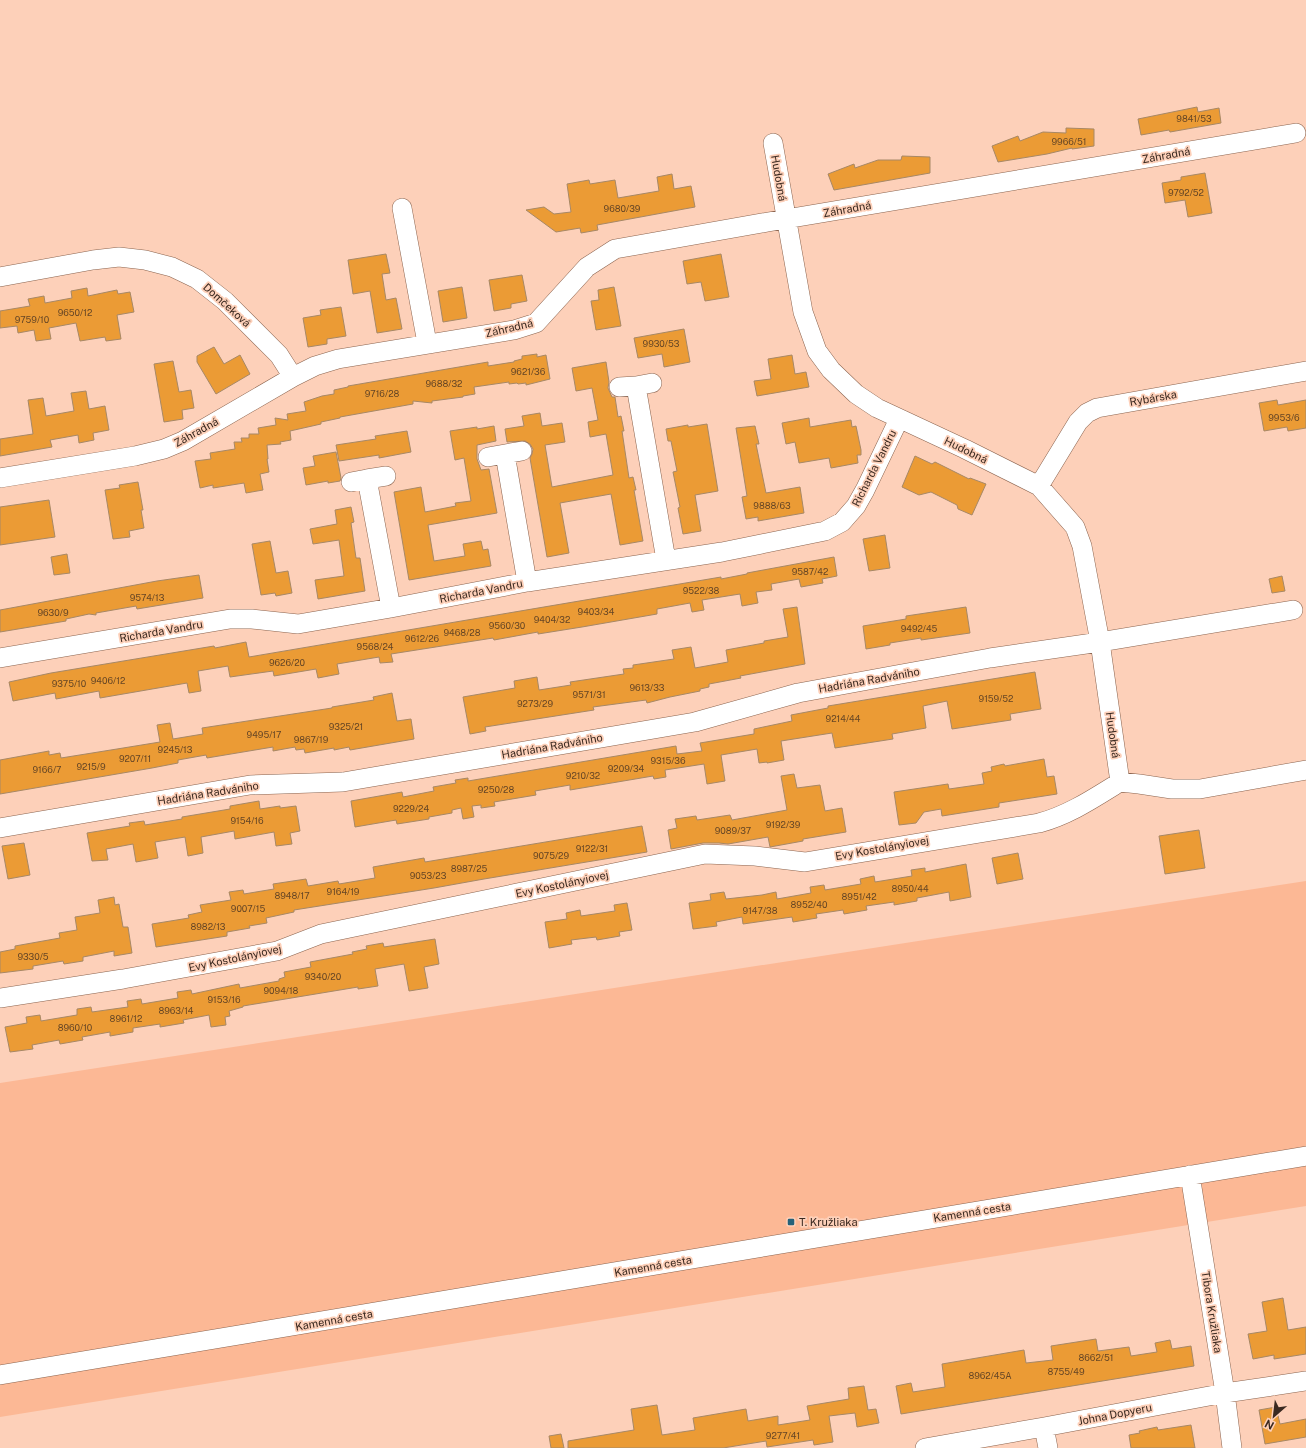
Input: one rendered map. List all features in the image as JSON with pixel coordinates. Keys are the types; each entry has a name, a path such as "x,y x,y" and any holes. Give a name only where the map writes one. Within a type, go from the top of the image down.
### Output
{"street":[{"name":"Záhradná","path":"0,478 135,456 164,449 183,441 293,377 315,366 338,359 514,330 536,323 587,267 615,249 1296,133"},
{"name":"Hudobná","path":"773,143 803,312 817,351 832,370 856,394 876,408 965,449 1039,486 1074,527 1082,546 1100,642 1120,782"},
{"path":"402,208 427,344"},
{"name":"Domčeková","path":"0,277 93,260 119,257 145,260 172,267 197,279 225,301 279,355 293,377"},
{"name":"Rybárska","path":"1039,486 1078,422 1087,413 1097,408 1306,371"},
{"path":"635,385 666,560"},
{"name":"Richarda Vandru","path":"0,658 230,619 252,619 298,624 528,582 737,549 824,531 837,525 852,512 860,499 899,419"},
{"path":"505,454 528,582"},
{"path":"386,476 359,480 392,608"},
{"name":"Hadriána Radvániho","path":"0,828 250,785 343,782 695,722 806,692 990,658 1100,642 1296,610"},
{"path":"1120,782 1149,785 1172,790 1200,789 1306,770"},
{"name":"Evy Kostolányiovej","path":"0,998 123,979 277,951 321,934 705,854 755,856 805,862 1039,823 1079,808 1120,782"},
{"name":"Kamenná cesta","path":"0,1375 1306,1156"},
{"name":"Tibora Kružliaka","path":"1190,1175 1225,1393 1232,1448"},
{"name":"Johna Dopyeru","path":"925,1448 1044,1428 1225,1393 1306,1381"},
{"path":"1044,1428 1048,1448"}],"shaded area":[{"path":"1306,881 1306,1206 0,1417 0,1083"}],"building":[{"path":"1197,107 1198,112 1219,108 1221,123 1170,132 1169,130 1141,135 1138,119"},
{"path":"1066,128 1094,129 1094,146 1072,148 1047,154 998,162 992,146 1018,136 1020,141 1043,132 1066,133"},
{"path":"902,156 930,157 930,173 834,190 828,174 854,164 855,168 878,160 901,160"},
{"path":"1205,173 1212,213 1188,217 1185,200 1165,203 1162,183 1181,180 1181,177"},
{"path":"672,174 674,189 691,186 695,207 597,225 598,230 581,233 580,228 556,232 526,210 544,207 554,214 571,212 567,184 589,180 590,184 615,180 618,198 659,191 657,177"},
{"path":"386,254 390,273 382,274 386,300 396,298 402,329 377,333 370,291 353,294 348,260"},
{"path":"721,254 729,297 705,301 701,282 687,284 683,261"},
{"path":"522,275 527,301 511,304 511,308 494,311 489,280"},
{"path":"462,287 467,318 443,322 438,291"},
{"path":"614,287 621,326 596,330 591,301 599,300 598,290"},
{"path":"87,288 88,296 117,290 118,294 130,292 134,312 117,315 121,339 106,341 105,337 80,341 76,323 49,328 51,339 36,341 34,330 18,333 17,326 0,328 0,311 30,306 28,299 44,296 45,303 72,298 71,291"},
{"path":"341,307 346,336 327,339 327,344 308,347 303,318 321,315 320,310"},
{"path":"684,329 690,362 664,367 662,354 638,358 634,338"},
{"path":"214,347 224,364 240,355 250,374 216,394 197,362 197,356"},
{"path":"537,354 537,357 546,355 550,379 526,385 526,383 509,384 509,382 474,387 475,394 463,397 432,401 432,403 413,401 413,404 340,417 321,422 321,424 290,431 291,440 280,442 281,444 267,445 269,472 260,474 263,490 246,493 244,483 213,488 213,485 200,488 195,461 211,459 210,453 235,449 234,442 242,442 241,438 249,438 249,434 259,434 258,428 276,425 275,418 288,420 287,414 306,411 304,402 334,394 334,390 348,386 488,362 488,366 514,362 522,359 522,356"},
{"path":"792,355 795,374 806,372 809,387 757,396 754,381 771,379 768,359"},
{"path":"173,361 179,392 191,390 194,408 182,410 183,419 164,422 154,364"},
{"path":"606,362 609,382 608,388 612,397 615,397 618,417 621,416 629,478 633,477 636,490 634,490 643,541 620,545 611,494 560,503 569,553 547,557 530,458 533,449 530,444 525,441 507,442 505,429 524,426 522,416 540,413 542,426 562,423 565,442 545,445 552,487 613,475 606,434 590,437 588,422 598,420 592,388 576,391 572,368"},
{"path":"86,391 89,409 105,406 109,430 93,433 94,440 79,443 78,435 50,440 52,447 0,456 0,439 33,434 28,400 43,398 46,416 74,411 71,393"},
{"path":"1277,400 1278,405 1306,400 1306,428 1288,431 1287,427 1264,431 1259,403"},
{"path":"809,418 810,427 851,420 852,427 856,426 861,450 861,455 857,455 858,463 831,468 829,458 799,463 795,442 786,444 782,423"},
{"path":"707,424 718,491 695,495 701,531 683,534 678,508 680,507 673,472 677,471 671,441 668,441 666,429 688,425 688,427"},
{"path":"494,426 496,441 477,445 477,459 481,470 489,469 497,513 428,525 434,561 465,556 463,544 481,541 483,550 488,549 491,566 409,580 394,492 421,487 425,512 456,506 455,503 471,501 464,458 455,460 450,431"},
{"path":"755,426 759,444 756,444 766,493 800,487 804,513 758,521 758,517 746,519 742,497 747,496 736,428"},
{"path":"407,431 411,452 379,458 379,455 339,461 336,445 376,439 375,436"},
{"path":"336,452 341,478 340,481 328,483 328,481 306,485 303,468 315,466 313,456"},
{"path":"915,456 932,464 935,462 969,479 970,478 986,484 972,515 958,509 957,505 931,492 919,495 902,487"},
{"path":"138,482 143,510 141,510 144,528 129,531 130,537 113,539 105,490 120,488 119,485"},
{"path":"49,500 55,537 0,545 0,507"},
{"path":"351,507 354,522 351,523 356,558 360,558 365,591 318,599 315,580 344,576 339,540 313,544 310,529 337,524 335,510"},
{"path":"885,535 890,568 869,571 863,539"},
{"path":"270,541 276,573 288,571 292,593 276,596 275,593 261,595 252,544"},
{"path":"67,554 70,573 54,575 51,557"},
{"path":"834,557 837,576 822,579 823,583 801,587 799,579 771,584 772,590 756,592 758,603 742,606 740,594 702,600 704,610 692,612 690,603 657,609 657,614 582,627 538,634 538,632 494,640 493,638 391,654 393,662 380,663 379,657 337,664 339,674 318,678 316,669 274,676 273,671 230,677 228,666 198,671 201,691 189,693 187,683 100,698 99,691 56,699 55,693 13,701 9,682 51,673 246,642 249,657 721,577 721,579"},
{"path":"199,575 203,598 137,609 136,606 96,613 96,615 89,614 66,619 66,621 0,632 0,610 157,581"},
{"path":"1282,576 1285,591 1272,593 1269,579"},
{"path":"797,607 805,664 740,676 741,678 709,684 709,687 700,689 700,691 647,703 646,700 593,707 594,710 485,727 486,731 470,734 463,697 515,688 514,681 537,677 539,690 571,685 570,682 624,674 623,669 633,668 633,665 674,659 672,650 691,647 695,668 728,662 726,650 788,637 783,609"},
{"path":"966,607 970,633 921,640 921,638 866,649 863,626 906,619 906,616"},
{"path":"1035,672 1041,709 1010,714 1011,720 952,729 947,701 923,706 926,728 892,734 893,739 835,748 832,733 781,741 784,760 767,763 759,763 757,749 721,755 725,781 707,784 704,764 665,770 666,777 654,779 653,776 570,790 570,785 535,791 536,795 494,802 495,806 481,808 481,805 472,806 474,817 463,819 461,808 452,810 452,813 429,817 429,819 397,824 396,820 355,827 351,801 402,792 403,797 434,791 433,787 456,783 455,780 468,778 468,781 676,746 677,754 702,751 700,743 754,734 754,729 792,721 791,715 828,708 828,706"},
{"path":"392,693 397,721 411,719 414,739 350,750 349,747 334,750 334,748 305,753 304,749 296,750 295,747 273,751 273,747 207,758 206,755 178,760 178,763 152,768 0,794 0,760 49,751 49,755 60,753 61,758 160,742 157,725 170,723 173,739 203,734 202,728 332,708 374,700 373,697"},
{"path":"1044,759 1047,777 1054,776 1057,794 999,803 999,807 942,816 941,809 924,812 916,823 899,825 894,792 948,784 949,789 984,784 982,773 992,771 991,767"},
{"path":"794,774 797,788 820,785 825,811 842,808 846,832 803,839 803,841 770,847 768,837 728,844 703,843 671,849 668,830 677,828 675,819 696,816 697,820 730,815 732,820 787,810 781,776"},
{"path":"259,801 260,809 280,806 280,808 296,806 300,831 290,833 292,844 276,846 274,832 235,839 234,831 201,837 203,853 188,856 185,837 155,842 158,858 136,862 133,844 106,849 108,860 92,861 87,833 130,826 129,823 144,821 145,825 182,819 182,817 230,809 230,806"},
{"path":"642,826 647,852 294,910 294,912 266,918 267,923 227,932 227,936 156,947 152,924 189,918 188,915 202,912 200,905 231,900 229,892 243,890 244,894 274,889 273,884 306,879 308,886 338,881 339,884 375,878 373,867 424,858 425,862"},
{"path":"1199,830 1205,868 1165,874 1159,836"},
{"path":"24,843 30,875 8,879 2,846"},
{"path":"1018,853 1023,879 997,884 992,858"},
{"path":"966,864 971,897 950,901 949,892 917,898 917,901 894,905 894,902 866,906 867,910 844,914 843,910 816,914 817,918 793,922 792,917 743,924 742,917 716,922 717,926 693,929 689,903 711,900 710,894 724,892 726,899 776,892 777,899 811,893 810,887 824,885 825,890 861,884 860,879 874,876 875,882 912,876 911,870 925,868 925,872"},
{"path":"114,897 115,905 119,904 123,927 128,927 132,953 114,956 114,951 83,957 83,961 64,964 63,961 33,966 33,969 0,973 0,952 15,949 15,946 60,938 59,933 77,930 75,917 100,913 98,900"},
{"path":"627,903 632,930 619,932 620,936 597,940 596,937 571,940 572,944 549,948 545,922 567,919 566,913 580,910 581,916 615,911 614,905"},
{"path":"435,939 439,964 424,967 428,988 409,991 404,964 375,969 378,986 358,989 358,987 243,1006 229,1011 230,1016 225,1017 226,1025 211,1027 209,1015 183,1020 184,1023 160,1027 160,1024 133,1028 133,1032 110,1036 110,1032 82,1037 83,1040 60,1044 59,1040 32,1045 33,1049 10,1052 5,1027 27,1023 26,1017 40,1015 41,1021 77,1015 77,1009 91,1007 92,1012 128,1007 127,1001 141,999 142,1004 178,998 177,992 191,990 192,994 239,984 240,988 279,981 279,979 285,977 284,972 311,967 310,962 353,954 352,952 367,949 366,946 383,943 384,947"},
{"path":"1283,1298 1288,1330 1306,1327 1306,1354 1274,1359 1274,1355 1253,1359 1248,1334 1267,1331 1262,1302"},
{"path":"1096,1339 1098,1351 1129,1347 1131,1356 1157,1352 1155,1343 1170,1340 1172,1349 1191,1346 1194,1366 901,1414 896,1386 911,1383 913,1392 945,1387 942,1364 1024,1350 1026,1363 1053,1360 1051,1346"},
{"path":"864,1386 868,1410 876,1409 879,1423 857,1427 855,1413 829,1416 833,1442 814,1445 813,1440 767,1447 766,1441 723,1448 568,1448 568,1441 634,1430 631,1409 657,1405 662,1435 695,1430 693,1418 746,1409 748,1421 778,1416 778,1425 810,1420 807,1406 849,1399 848,1388"},
{"path":"1276,1407 1280,1424 1306,1419 1306,1437 1265,1444 1259,1410"},
{"path":"1191,1425 1195,1448 1131,1448 1129,1435 1140,1433 1139,1431 1157,1427 1158,1430"},
{"path":"561,1434 564,1448 551,1448 549,1436"}],"place":[{"name":"T. Kružliaka","path":"791,1222"}]}
